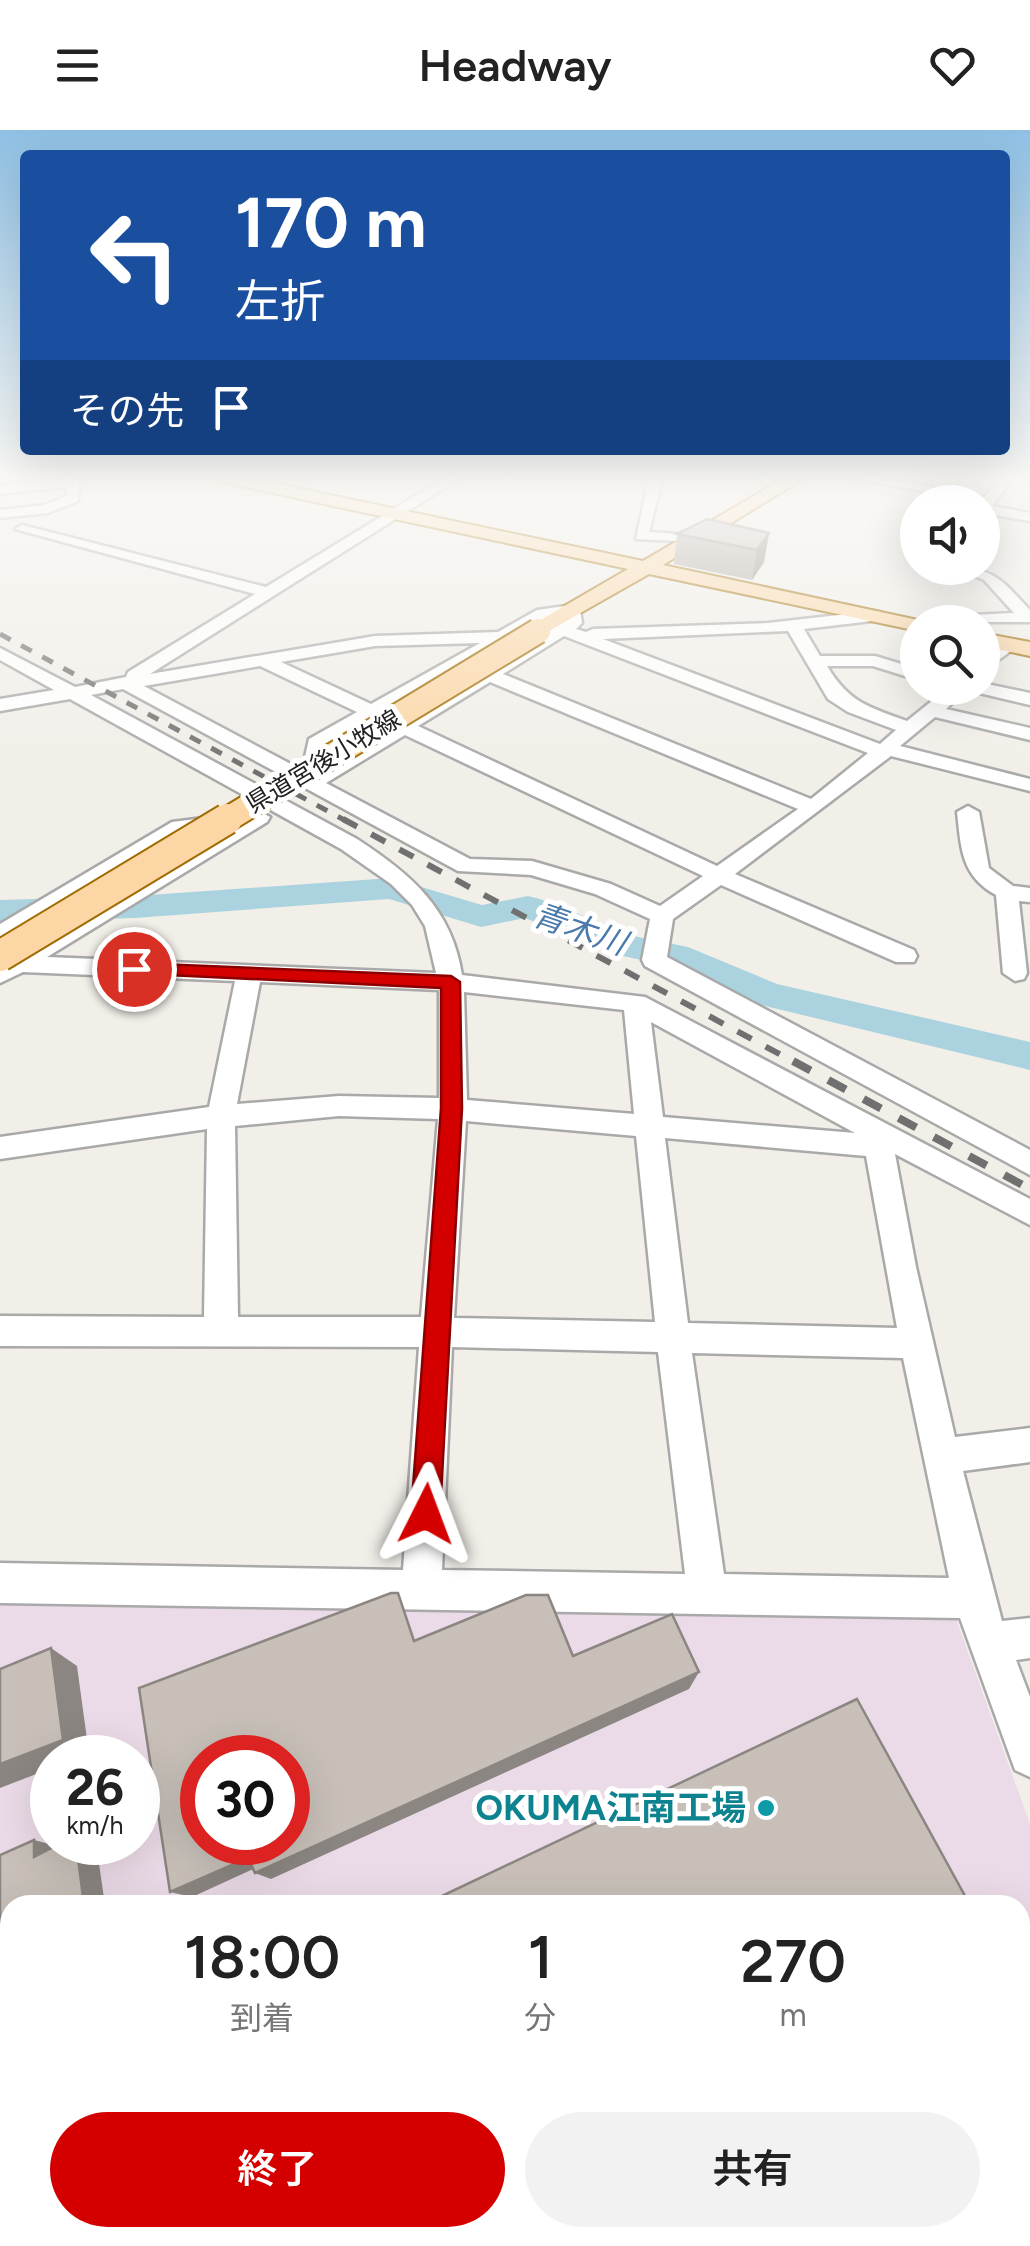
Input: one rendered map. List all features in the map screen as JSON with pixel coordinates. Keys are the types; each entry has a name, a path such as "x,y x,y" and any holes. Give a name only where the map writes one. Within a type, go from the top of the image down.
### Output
{"main road":[{"name":"県道宮後小牧線","path":"6,965 562,626 635,576"},
{"path":"688,576 900,621"}],"street":[{"path":"204,576 267,592"},
{"path":"122,682 294,576"},
{"path":"998,585 1028,617"},
{"path":"310,784 316,743 543,614 562,626 885,751 1030,785"},
{"path":"310,784 562,626 793,625 874,616"},
{"path":"1000,619 1028,617"},
{"path":"793,625 835,695 845,703 911,728"},
{"path":"0,705 375,641 500,637"},
{"path":"0,653 73,692 267,811 349,844 391,871 424,904 438,929 451,982 452,1108 421,1587"},
{"path":"262,660 720,876 906,956"},
{"path":"815,661 876,662 900,669"},
{"path":"489,675 814,808"},
{"path":"122,682 466,866 532,868 603,889 662,916"},
{"path":"1000,692 1030,698"},
{"path":"939,705 814,808 662,916 655,954 1030,1164"},
{"path":"932,711 1030,734"},
{"path":"6,965 96,916 267,811"},
{"path":"8,929 180,827 267,811"},
{"path":"968,812 975,866 984,880 1019,893 1015,973"},
{"path":"6,965 451,982 636,1003 883,1140 1030,1213"},
{"path":"221,1332 221,1116 249,974"},
{"path":"636,1003 673,1338 707,1592"},
{"path":"0,1148 221,1116 340,1106 452,1108 650,1126 883,1140"},
{"path":"883,1140 916,1343 972,1598 1010,1640 1030,1755"},
{"path":"0,1331 436,1332 916,1343"},
{"path":"942,1456 1030,1445"},
{"path":"0,1583 972,1598"}],"shaded area":[{"path":"0,1603 955,1616 1030,1824 1030,1895 0,1895"}],"building":[{"path":"391,1593 398,1593 414,1641 526,1595 548,1595 573,1656 672,1614 699,1672 310,1848 310,1735 180,1735 180,1865 232,1865 170,1892 160,1826 160,1735 146,1735 139,1688"},
{"path":"51,1648 62,1735 30,1735 30,1753 0,1764 0,1669"},
{"name":"OKUMA江南工場","path":"857,1699 965,1895 444,1895"},
{"path":"30,1842 30,1865 79,1865 83,1895 0,1895 0,1855"},
{"path":"251,1865 273,1865 255,1873"}],"waterway":[{"name":"青木川","path":"0,911 135,907 391,888 481,916 528,907 631,947 675,955 767,994 1030,1056"}],"railway":[{"path":"0,634 348,822"},
{"path":"343,819 798,1064"},
{"path":"793,1061 1030,1189"}],"place":[{"name":"OKUMA江南工場","path":"766,1808"}],"route":[{"path":"134,969 451,982 452,1108 426,1514"}]}
